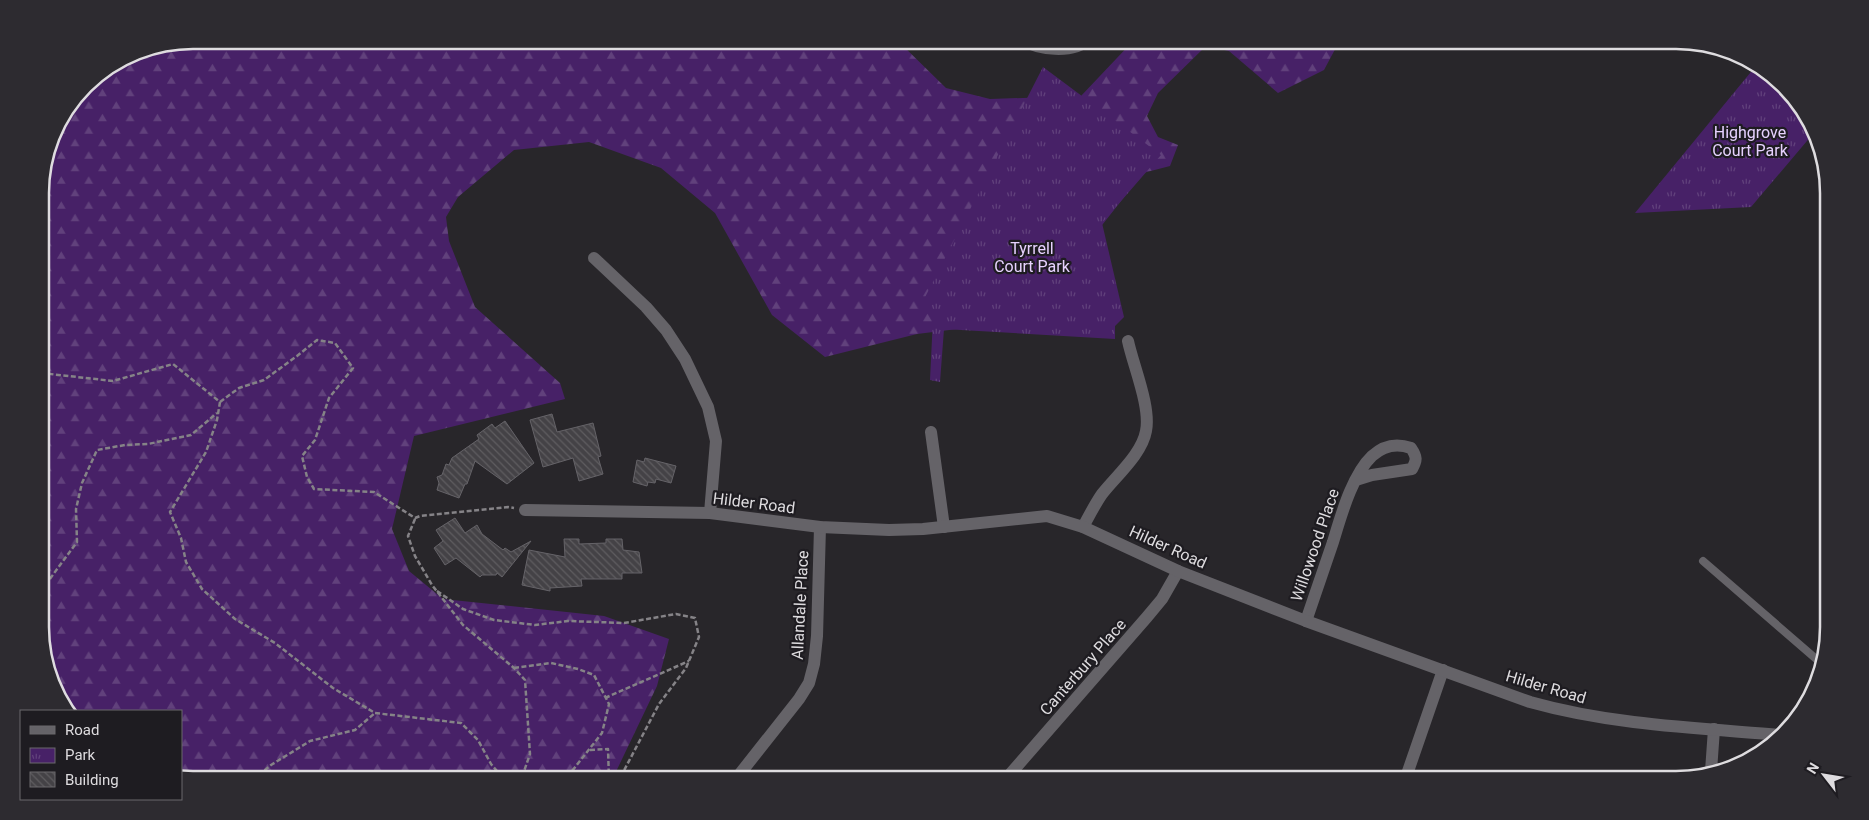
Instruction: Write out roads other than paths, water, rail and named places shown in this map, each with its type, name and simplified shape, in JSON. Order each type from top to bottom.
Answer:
[{"type":"street","points":[[594,258],[640,301],[666,330],[685,359],[708,407],[716,441],[710,513]]},
{"type":"street","points":[[1083,527],[1102,495],[1130,462],[1146,432],[1146,414],[1128,341]]},
{"type":"street","points":[[931,432],[944,526]]},
{"type":"street","name":"Willowood Place","points":[[1306,622],[1337,528],[1356,480]]},
{"type":"street","name":"Hilder Road","points":[[525,510],[710,513],[820,527],[889,530],[923,529],[1047,516],[1083,527],[1178,571],[1306,622],[1530,702],[1567,713],[1651,724],[1772,734]]},
{"type":"street","name":"Allandale Place","points":[[742,771],[799,699],[809,682],[814,664],[817,636],[820,527]]},
{"type":"street","name":"Canterbury Place","points":[[1013,771],[1162,599],[1178,571]]},
{"type":"street","points":[[1407,771],[1443,670]]},
{"type":"street","points":[[1710,767],[1714,729]]},
{"type":"lane","points":[[1045,49],[1057,52],[1071,49]]},
{"type":"lane","points":[[1703,561],[1816,659]]},
{"type":"park label","name":"Highgrove Court Park","points":[[1750,141]]},
{"type":"park label","name":"Tyrrell Court Park","points":[[1032,257]]}]
